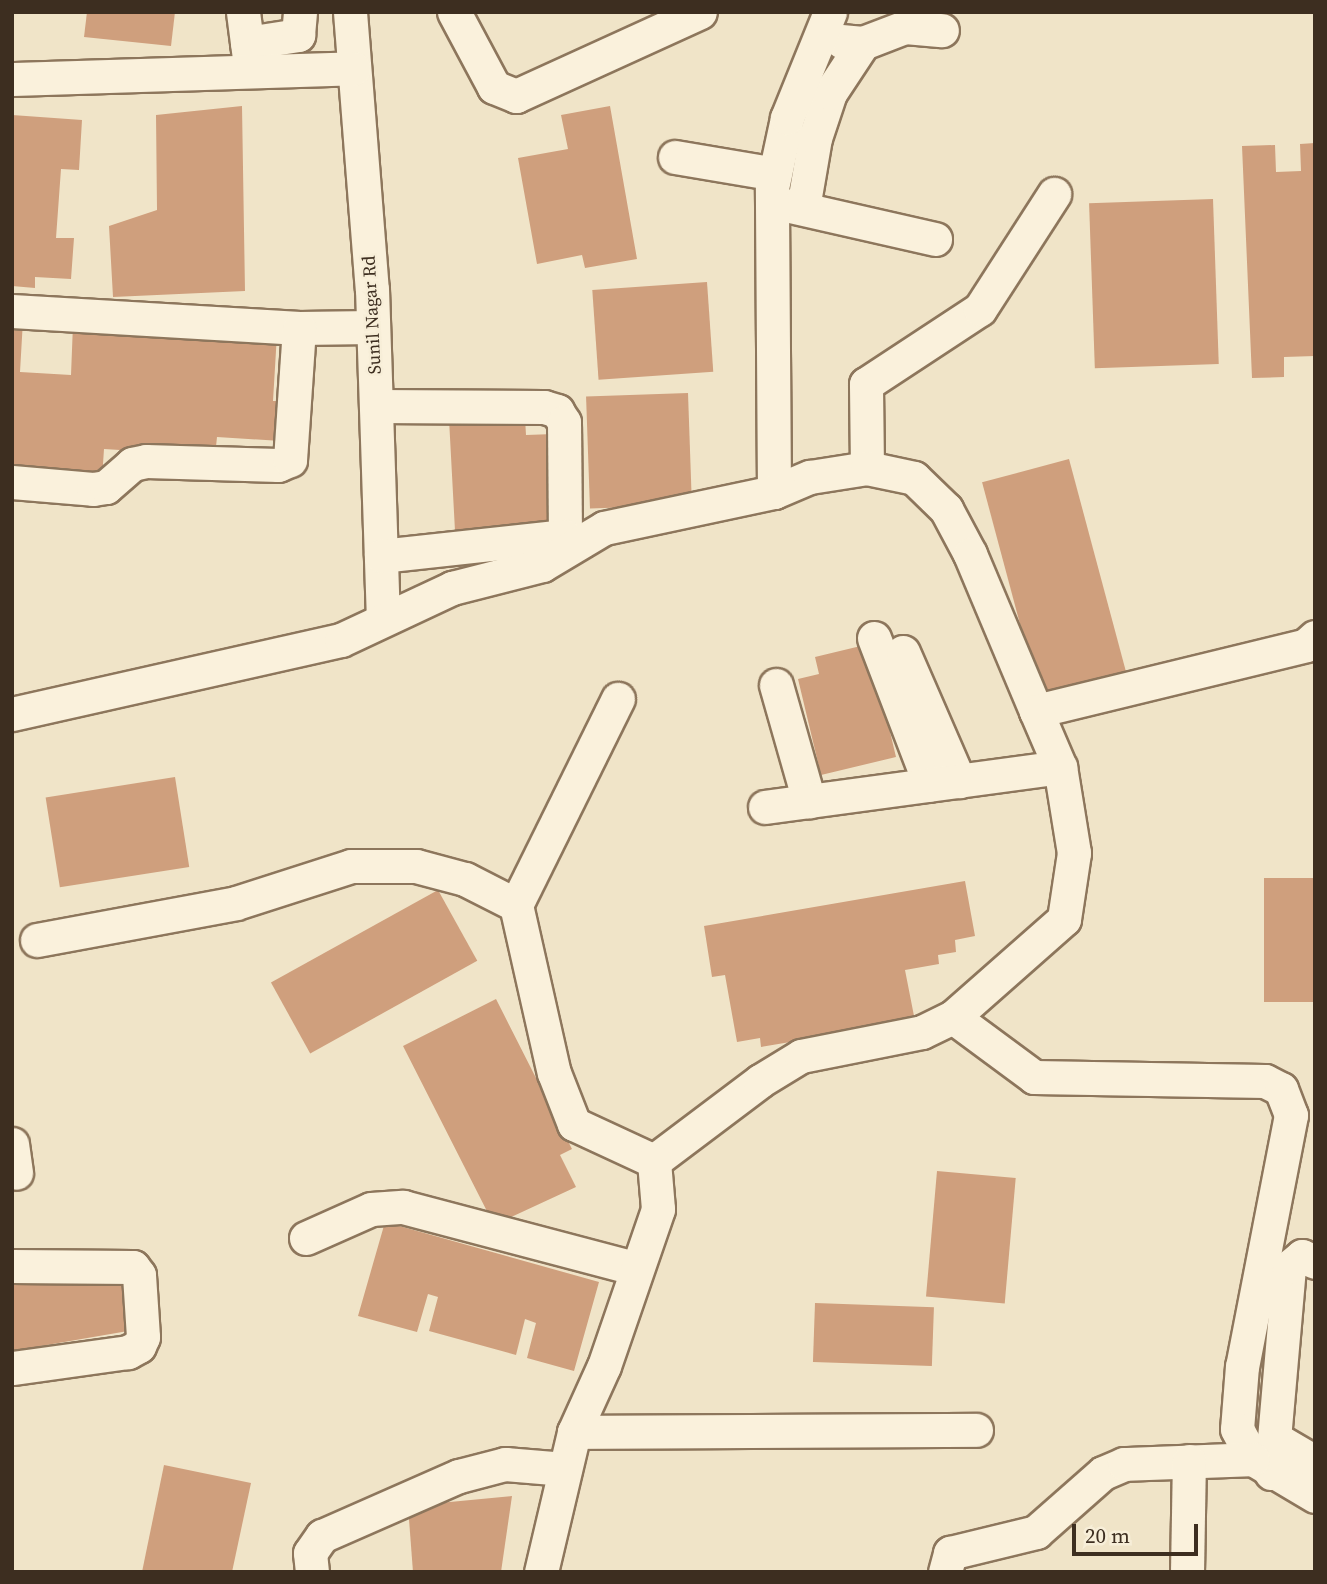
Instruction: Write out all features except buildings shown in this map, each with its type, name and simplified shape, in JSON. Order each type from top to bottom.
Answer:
[{"type":"street","points":[[12,79],[298,35],[300,12]]},
{"type":"street","name":"Sunil Nagar Rd","points":[[349,12],[372,327],[383,618]]},
{"type":"street","points":[[454,12],[494,87],[516,96],[700,12]]},
{"type":"street","points":[[774,492],[787,117],[824,25],[863,43]]},
{"type":"street","points":[[783,195],[815,138],[830,93],[863,43],[905,27],[942,30]]},
{"type":"street","points":[[247,42],[354,68]]},
{"type":"street","points":[[675,157],[783,195],[935,239]]},
{"type":"street","points":[[867,468],[866,384],[980,309],[1054,194]]},
{"type":"street","points":[[12,312],[299,328],[372,327]]},
{"type":"street","points":[[12,482],[93,489],[106,487],[132,464],[146,461],[278,465],[290,460],[299,328]]},
{"type":"street","points":[[376,406],[544,407],[557,411],[564,422],[565,536],[382,556]]},
{"type":"street","points":[[12,714],[299,651],[341,639],[452,588],[542,565],[604,528],[774,492],[810,477],[867,468],[914,478],[946,509],[970,554],[1060,767],[1074,853],[1064,919],[953,1017],[922,1032],[801,1056],[760,1081],[654,1161]]},
{"type":"street","points":[[1036,711],[1306,645],[1315,637]]},
{"type":"street","points":[[889,645],[944,783]]},
{"type":"street","points":[[776,685],[809,801]]},
{"type":"street","points":[[618,699],[516,905],[554,1073],[574,1124],[654,1161]]},
{"type":"street","points":[[765,807],[1060,767]]},
{"type":"street","points":[[37,940],[236,903],[351,866],[416,866],[465,879],[516,905]]},
{"type":"street","points":[[953,1017],[1034,1077],[1265,1082],[1281,1089],[1291,1115],[1237,1398],[1237,1429],[1266,1457],[1315,1496]]},
{"type":"street","points":[[541,1572],[574,1432],[604,1366],[634,1268],[658,1209],[654,1161]]},
{"type":"street","points":[[306,1238],[371,1209],[403,1207],[634,1268]]},
{"type":"street","points":[[1266,1457],[1289,1267],[1302,1256],[1315,1262]]},
{"type":"street","points":[[12,1266],[133,1267],[139,1275],[143,1337],[139,1346],[128,1352],[12,1368]]},
{"type":"street","points":[[574,1432],[976,1430]]},
{"type":"street","points":[[945,1572],[950,1553],[1036,1532],[1102,1473],[1124,1464],[1266,1457],[1315,1462]]},
{"type":"street","points":[[1187,1572],[1189,1461]]},
{"type":"street","points":[[312,1572],[310,1553],[322,1536],[459,1476],[505,1464],[565,1469]]}]
